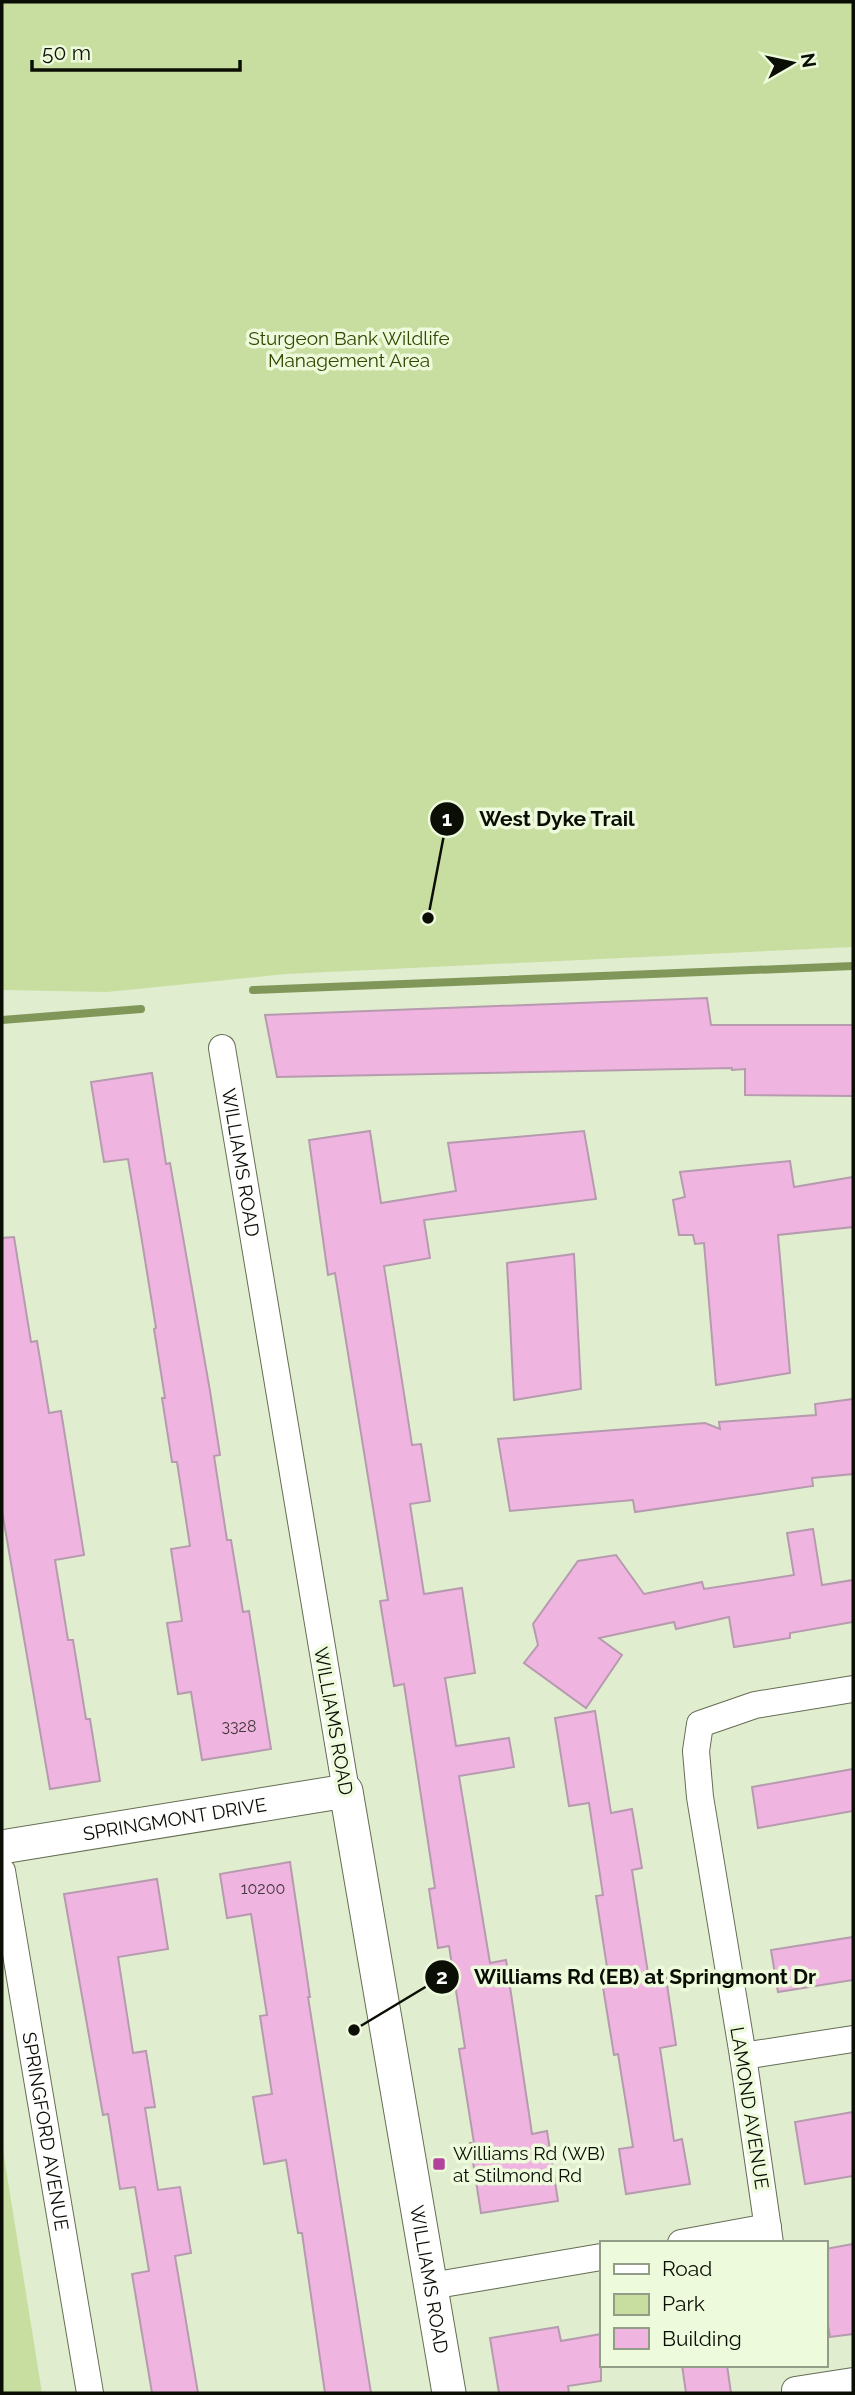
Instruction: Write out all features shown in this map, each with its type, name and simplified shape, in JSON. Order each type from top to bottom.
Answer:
[{"type":"street","name":"WILLIAMS ROAD","points":[[222,1048],[449,2393]]},
{"type":"street","name":"LAMOND AVENUE","points":[[769,2235],[743,2056],[700,1797],[696,1751],[700,1724],[755,1705],[853,1689]]},
{"type":"street","name":"SPRINGMONT DRIVE","points":[[2,1847],[346,1791]]},
{"type":"street","name":"SPRINGFORD AVENUE","points":[[2,1871],[90,2393]]},
{"type":"street","points":[[743,2056],[853,2039]]},
{"type":"street","points":[[703,2241],[769,2235]]},
{"type":"street","points":[[431,2286],[600,2257]]},
{"type":"street","points":[[793,2383],[853,2381]]},
{"type":"green space","name":"Sturgeon Bank Wildlife Management Area","points":[[2,2],[853,2],[853,947],[286,974],[107,992],[2,990]]},
{"type":"green space","points":[[2,2144],[42,2393],[2,2393]]},
{"type":"building","points":[[707,998],[711,1025],[853,1025],[853,1096],[745,1095],[745,1069],[732,1068],[277,1077],[265,1015]]},
{"type":"building","points":[[152,1073],[166,1164],[170,1163],[210,1391],[220,1455],[214,1456],[227,1540],[231,1540],[243,1612],[249,1611],[271,1749],[202,1760],[191,1692],[178,1694],[167,1623],[182,1621],[171,1549],[190,1546],[177,1462],[172,1462],[162,1398],[165,1398],[154,1329],[156,1328],[141,1235],[128,1159],[104,1162],[91,1082]]},
{"type":"building","points":[[370,1131],[381,1203],[456,1191],[448,1143],[584,1131],[596,1199],[424,1220],[430,1258],[384,1266],[412,1445],[421,1444],[430,1501],[410,1504],[424,1594],[462,1588],[475,1673],[445,1678],[456,1746],[509,1738],[514,1767],[459,1776],[490,1963],[506,1960],[532,2134],[547,2131],[558,2201],[481,2213],[470,2143],[474,2143],[459,2049],[465,2048],[449,1946],[438,1948],[429,1889],[435,1888],[404,1684],[394,1686],[380,1601],[388,1600],[335,1273],[328,1275],[309,1140]]},
{"type":"building","points":[[790,1161],[794,1187],[853,1177],[853,1227],[778,1235],[790,1373],[716,1385],[704,1243],[695,1244],[693,1235],[679,1235],[673,1200],[685,1197],[680,1172]]},
{"type":"building","points":[[14,1237],[31,1342],[37,1341],[49,1413],[61,1411],[84,1555],[55,1560],[68,1640],[73,1640],[100,1781],[50,1789],[2,1511],[2,1238]]},
{"type":"building","points":[[574,1254],[581,1389],[514,1400],[507,1263]]},
{"type":"building","points":[[853,1399],[853,1474],[812,1478],[813,1486],[635,1512],[633,1500],[510,1511],[498,1439],[705,1423],[720,1429],[719,1422],[816,1415],[815,1404]]},
{"type":"building","points":[[813,1529],[822,1585],[853,1580],[853,1622],[790,1633],[790,1638],[734,1647],[729,1617],[676,1629],[674,1622],[599,1638],[622,1655],[586,1708],[524,1663],[538,1645],[533,1624],[578,1561],[616,1555],[644,1594],[702,1582],[704,1589],[794,1575],[787,1533]]},
{"type":"building","points":[[595,1711],[611,1813],[632,1809],[642,1868],[632,1870],[648,1973],[665,1971],[676,2045],[660,2048],[674,2141],[682,2139],[690,2184],[626,2194],[619,2149],[633,2147],[618,2054],[614,2055],[602,1981],[609,1980],[596,1896],[603,1895],[589,1803],[569,1806],[555,1718]]},
{"type":"building","points":[[853,1769],[853,1811],[758,1828],[752,1787]]},
{"type":"building","points":[[290,1862],[308,1997],[371,2393],[325,2393],[302,2233],[298,2233],[286,2160],[264,2164],[253,2097],[272,2094],[260,2016],[267,2015],[251,1914],[227,1918],[220,1874]]},
{"type":"building","points":[[157,1879],[168,1949],[118,1957],[133,2053],[146,2051],[155,2107],[145,2108],[158,2190],[180,2187],[191,2253],[175,2256],[198,2393],[152,2393],[132,2274],[149,2271],[135,2187],[120,2189],[108,2114],[103,2115],[64,1894]]},
{"type":"building","points":[[853,1937],[853,1980],[778,1992],[771,1950]]},
{"type":"building","points":[[853,2112],[853,2176],[805,2184],[795,2122]]},
{"type":"building","points":[[853,2244],[853,2334],[830,2337],[827,2320],[827,2249]]},
{"type":"building","points":[[558,2327],[561,2341],[600,2334],[601,2381],[568,2386],[569,2393],[499,2393],[490,2338]]},
{"type":"building","points":[[682,2367],[727,2367],[731,2393],[686,2393]]},
{"type":"waterway","points":[[253,990],[853,966]]},
{"type":"waterway","points":[[2,1020],[141,1009]]},
{"type":"place","name":"West Dyke Trail","points":[[428,918]]},
{"type":"place","name":"Williams Rd (EB) at Springmont Dr","points":[[354,2030]]},
{"type":"place","name":"Williams Rd (WB) at Stilmond Rd","points":[[439,2164]]}]
